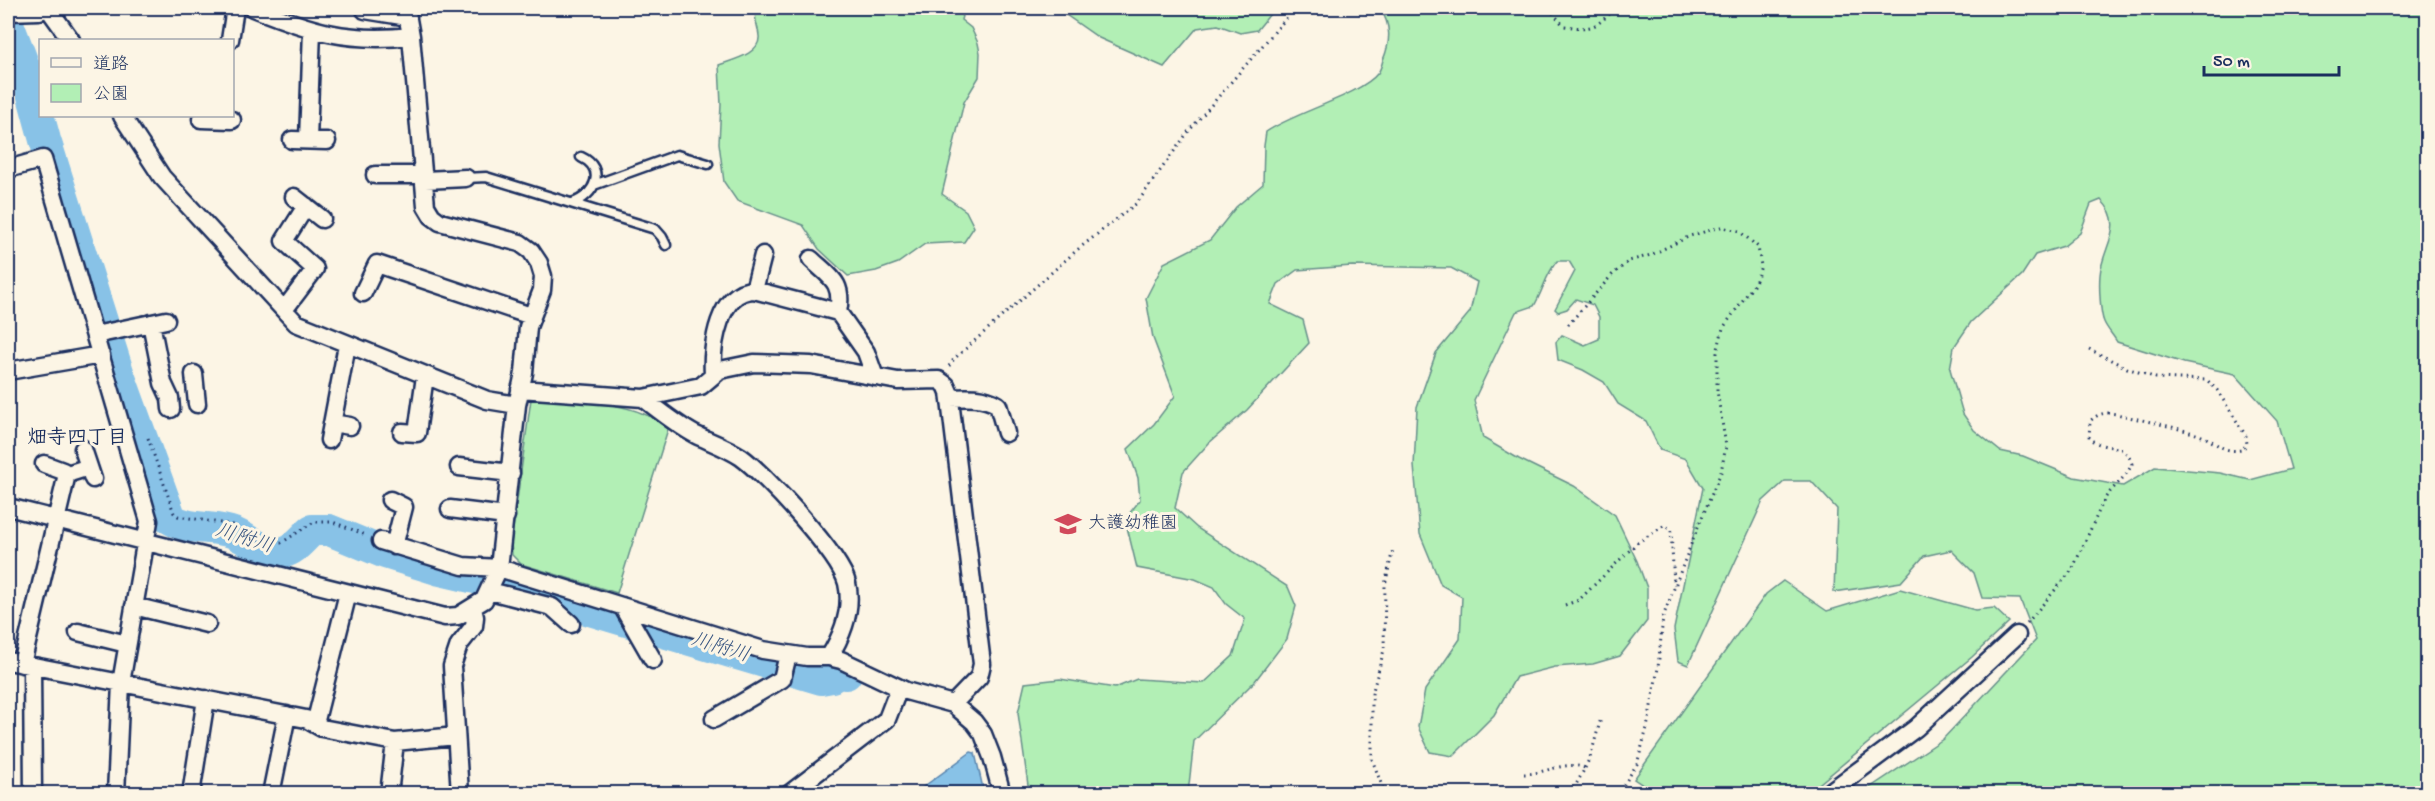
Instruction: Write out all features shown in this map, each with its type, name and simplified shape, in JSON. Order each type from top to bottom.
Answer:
[{"type":"street","points":[[8,12],[39,11],[48,8],[70,39]]},
{"type":"street","points":[[230,39],[235,8]]},
{"type":"street","points":[[253,8],[312,30],[377,40],[411,36]]},
{"type":"street","points":[[8,507],[445,617],[458,616],[473,609],[484,600],[495,580],[506,516],[518,397],[531,316],[542,290],[543,276],[539,263],[531,251],[520,243],[440,222],[432,216],[426,206],[407,12],[365,10]]},
{"type":"street","points":[[312,30],[300,140],[327,141]]},
{"type":"street","points":[[123,117],[162,177],[296,324],[488,400],[518,397],[643,398],[701,386],[713,374],[731,367],[754,363],[811,365],[898,381],[939,380],[946,385],[950,398],[982,664],[980,677],[964,694]]},
{"type":"street","points":[[201,119],[223,118]]},
{"type":"street","points":[[8,169],[43,159],[104,333],[101,355],[149,521],[121,683],[116,794]]},
{"type":"street","points":[[375,175],[466,178]]},
{"type":"street","points":[[284,310],[315,269],[284,241],[300,202],[322,219]]},
{"type":"street","points":[[754,290],[763,255]]},
{"type":"street","points":[[811,260],[838,284],[841,293],[838,312]]},
{"type":"street","points":[[363,293],[377,264],[531,316]]},
{"type":"street","points":[[713,374],[713,356],[718,332],[729,303],[744,290],[754,290],[838,312],[851,327],[866,352],[875,377]]},
{"type":"street","points":[[104,333],[158,322],[163,383],[170,403],[196,398],[194,374]]},
{"type":"street","points":[[329,440],[347,345]]},
{"type":"street","points":[[8,371],[101,355]]},
{"type":"street","points":[[402,432],[417,433],[425,376]]},
{"type":"street","points":[[950,398],[965,397],[998,405],[1006,433]]},
{"type":"street","points":[[643,398],[694,434],[741,457],[767,480],[819,537],[846,581],[849,601],[835,659]]},
{"type":"street","points":[[332,423],[350,426]]},
{"type":"street","points":[[44,464],[67,474],[91,473],[83,449]]},
{"type":"street","points":[[459,467],[511,473]]},
{"type":"street","points":[[33,794],[21,663],[67,474]]},
{"type":"street","points":[[390,500],[404,507],[387,543],[463,566],[495,580],[552,607],[571,624]]},
{"type":"street","points":[[450,509],[506,516]]},
{"type":"street","points":[[495,580],[628,617],[763,650],[786,665],[835,659],[899,688],[964,694]]},
{"type":"street","points":[[315,724],[348,593]]},
{"type":"street","points":[[134,606],[207,624]]},
{"type":"street","points":[[460,794],[452,666],[459,645],[474,626],[473,609]]},
{"type":"street","points":[[628,617],[653,660]]},
{"type":"street","points":[[78,632],[127,644]]},
{"type":"street","points":[[1827,794],[1916,728],[2017,635]]},
{"type":"street","points":[[21,663],[306,719],[322,728],[394,742],[456,736]]},
{"type":"street","points":[[714,719],[782,679],[786,665]]},
{"type":"street","points":[[789,794],[887,719],[899,688]]},
{"type":"street","points":[[964,694],[974,722],[983,734],[992,757],[1002,794]]},
{"type":"street","points":[[191,794],[206,699]]},
{"type":"street","points":[[271,794],[287,716]]},
{"type":"street","points":[[389,794],[394,742]]},
{"type":"lane","points":[[572,203],[584,198],[594,185],[677,156],[708,164]]},
{"type":"lane","points":[[581,157],[589,160],[593,165],[594,185]]},
{"type":"lane","points":[[466,178],[486,177],[655,229],[663,237],[666,245]]},
{"type":"path","points":[[939,380],[954,359],[1077,250],[1137,203],[1188,132],[1295,8]]},
{"type":"path","points":[[1549,8],[1564,26],[1587,30],[1616,8]]},
{"type":"path","points":[[1568,325],[1612,275],[1629,261],[1651,255],[1690,236],[1721,227],[1739,231],[1758,247],[1761,266],[1755,283],[1723,328],[1718,353],[1717,391],[1726,446],[1721,472],[1663,617],[1658,668],[1647,728],[1637,764],[1618,794]]},
{"type":"path","points":[[2017,635],[2072,570],[2104,500],[2110,490],[2128,474],[2132,464],[2129,454],[2120,447],[2096,444],[2089,438],[2090,421],[2098,414],[2108,412],[2200,435],[2232,452],[2242,450],[2247,444],[2246,436],[2217,390],[2207,380],[2157,378],[2127,368],[2087,348]]},
{"type":"path","points":[[148,438],[174,513],[178,516],[232,525],[270,543],[281,543],[314,522],[333,522],[387,543]]},
{"type":"path","points":[[1565,605],[1579,600],[1637,543],[1665,525],[1671,530],[1674,586]]},
{"type":"path","points":[[1385,794],[1372,759],[1372,694],[1384,650],[1385,585],[1393,549]]},
{"type":"path","points":[[1571,794],[1592,755],[1601,718]]},
{"type":"path","points":[[1524,774],[1544,772],[1565,766],[1585,768]]},
{"type":"green space","points":[[757,8],[964,8],[961,20],[971,28],[978,43],[979,77],[964,102],[942,194],[966,211],[974,227],[964,242],[925,244],[898,263],[876,271],[848,276],[819,249],[803,225],[737,201],[724,182],[719,143],[721,105],[719,65],[751,52],[755,47],[759,36]]},
{"type":"green space","points":[[1056,8],[1275,8],[1257,30],[1240,33],[1218,25],[1197,28],[1164,67],[1099,38]]},
{"type":"green space","points":[[1380,8],[2427,8],[2427,793],[1862,793],[1943,739],[2036,640],[2020,599],[1982,598],[1974,573],[1951,550],[1924,556],[1901,582],[1834,592],[1837,509],[1811,481],[1785,481],[1763,501],[1688,665],[1678,661],[1674,629],[1703,488],[1686,459],[1660,450],[1646,421],[1618,404],[1604,382],[1558,360],[1556,342],[1562,335],[1585,345],[1599,339],[1599,317],[1593,305],[1576,299],[1567,309],[1558,312],[1555,309],[1575,271],[1569,261],[1557,261],[1534,306],[1516,312],[1474,400],[1483,438],[1574,486],[1615,515],[1647,588],[1647,621],[1620,656],[1593,664],[1555,667],[1516,677],[1494,715],[1453,756],[1430,752],[1418,727],[1425,690],[1460,639],[1462,597],[1441,585],[1420,534],[1414,466],[1417,407],[1436,353],[1470,312],[1477,282],[1451,268],[1352,266],[1297,270],[1278,284],[1270,304],[1303,320],[1309,343],[1247,410],[1209,443],[1183,472],[1175,508],[1197,528],[1288,587],[1296,606],[1287,639],[1255,681],[1194,741],[1188,793],[1045,793],[1028,785],[1018,713],[1025,683],[1060,679],[1115,688],[1137,679],[1204,683],[1233,656],[1245,619],[1226,604],[1214,587],[1195,579],[1137,568],[1125,519],[1140,500],[1138,478],[1128,449],[1154,424],[1175,396],[1153,338],[1146,298],[1164,263],[1210,240],[1236,207],[1263,184],[1266,132],[1357,89],[1378,73],[1386,53],[1388,40],[1388,27]],"holes":[[[2101,200],[2109,209],[2113,227],[2102,265],[2100,299],[2104,322],[2117,342],[2184,363],[2235,374],[2277,421],[2291,469],[2250,480],[2220,473],[2155,467],[2123,486],[2074,477],[2023,456],[2000,451],[1974,430],[1963,414],[1950,369],[1954,347],[1971,322],[2022,275],[2035,255],[2064,246],[2080,233],[2091,204]]]},
{"type":"green space","points":[[531,399],[589,402],[632,409],[647,415],[668,429],[617,593],[521,564],[512,555],[511,543]]},
{"type":"green space","points":[[1783,581],[1827,611],[1900,589],[1975,610],[1994,608],[2009,622],[1972,657],[1808,793],[1655,793],[1634,779],[1766,594]]},
{"type":"water","points":[[971,752],[975,753],[984,793],[915,793]]},
{"type":"waterway","name":"川附川","points":[[8,24],[27,74],[45,140],[119,375],[171,519],[194,527],[234,533],[260,547],[280,553],[297,545],[312,530],[329,530],[385,553],[440,570],[509,586],[821,679],[832,677],[839,672],[846,674]]},
{"type":"place","name":"大護幼稚園","points":[[1068,524]]},
{"type":"district","name":"畑寺四丁目","points":[[77,439]]}]
